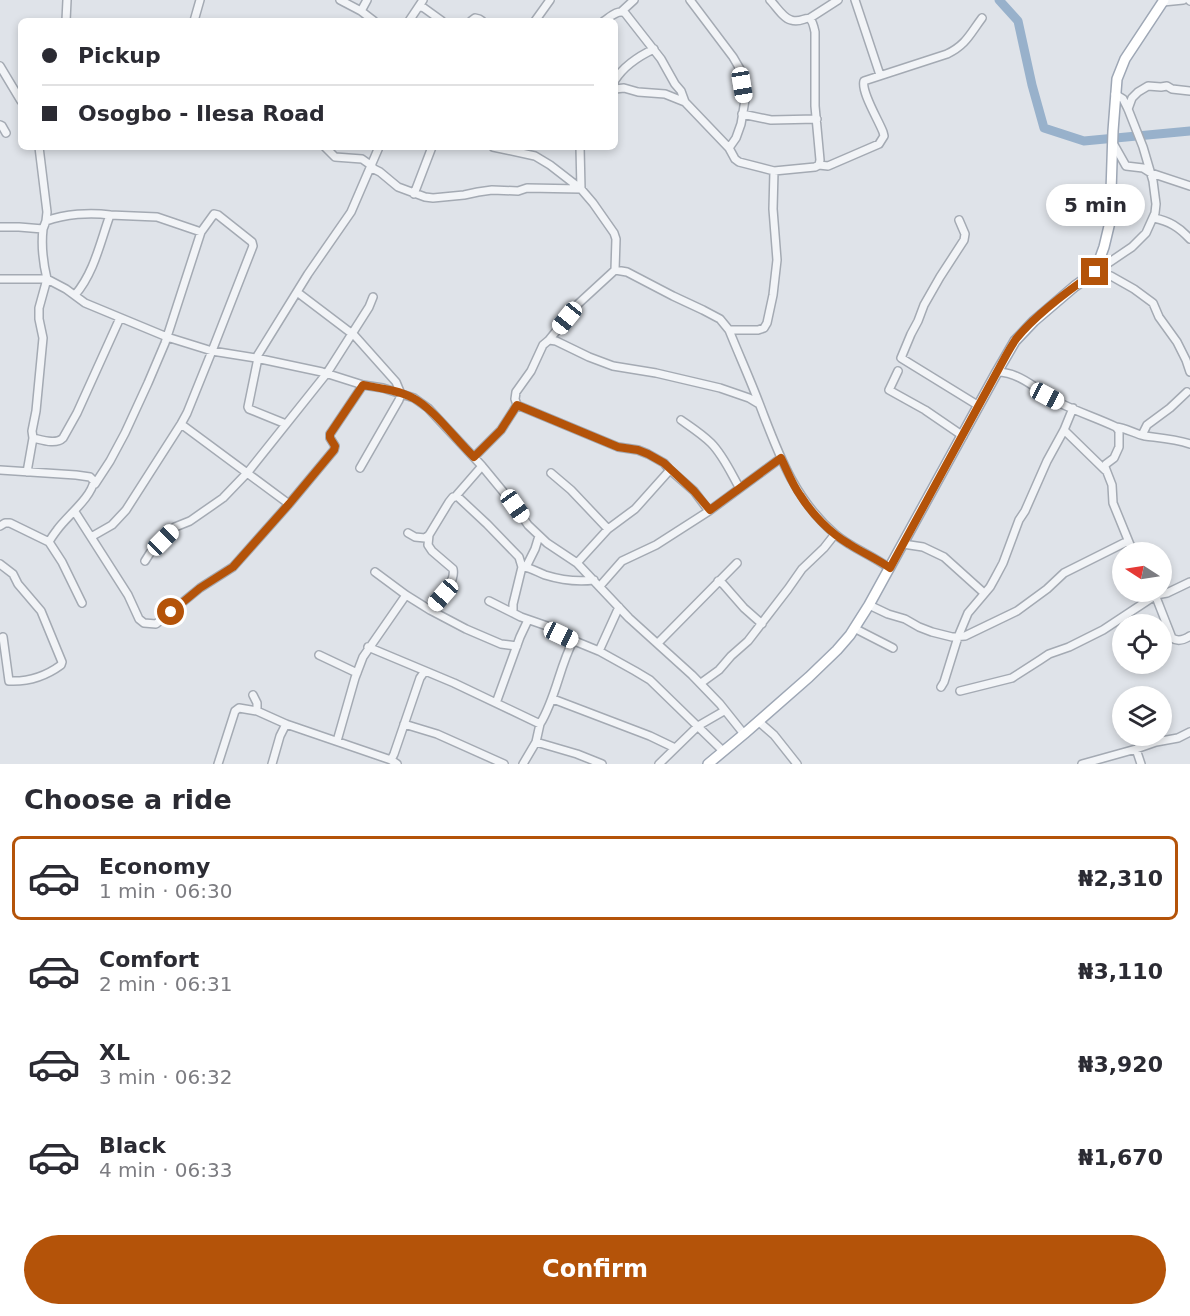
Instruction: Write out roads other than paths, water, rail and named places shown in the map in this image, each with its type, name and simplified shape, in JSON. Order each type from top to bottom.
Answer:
[{"type":"main road","points":[[708,764],[837,650],[869,605],[1015,341],[1034,321],[1095,272],[1110,222],[1117,79],[1120,68],[1163,1]]},
{"type":"street","points":[[66,18],[67,0]]},
{"type":"street","points":[[195,18],[200,0]]},
{"type":"street","points":[[340,0],[370,18]]},
{"type":"street","points":[[361,11],[367,0]]},
{"type":"street","points":[[537,18],[550,0]]},
{"type":"street","points":[[609,18],[622,11],[633,0]]},
{"type":"street","points":[[690,0],[740,69],[745,100],[736,138],[729,148]]},
{"type":"street","points":[[770,0],[785,17],[792,21],[810,18],[838,0]]},
{"type":"street","points":[[855,0],[880,75]]},
{"type":"street","points":[[1163,1],[1183,0]]},
{"type":"street","points":[[411,18],[421,3],[438,18]]},
{"type":"street","points":[[622,11],[654,49],[681,91],[685,102],[729,148],[735,159],[738,162],[774,171],[819,165],[828,166],[874,147],[882,141],[884,136],[864,92],[862,84],[864,81],[956,50],[969,38],[982,18]]},
{"type":"street","points":[[810,18],[814,32],[819,165]]},
{"type":"street","points":[[618,76],[635,60],[654,49]]},
{"type":"street","points":[[1,70],[18,96]]},
{"type":"street","points":[[1128,109],[1132,98],[1148,86],[1167,86],[1172,89],[1190,91]]},
{"type":"street","points":[[618,89],[665,94],[685,102]]},
{"type":"street","points":[[1095,272],[1132,248],[1146,233],[1154,218],[1156,204],[1151,173],[1143,147],[1123,99],[1115,93]]},
{"type":"street","points":[[742,114],[771,120],[817,119]]},
{"type":"street","points":[[0,125],[6,132]]},
{"type":"street","points":[[1113,143],[1126,166],[1143,168],[1151,173],[1190,186]]},
{"type":"street","points":[[27,472],[33,438],[43,338],[39,308],[47,279],[42,242],[47,212],[39,150]]},
{"type":"street","points":[[328,150],[335,157],[362,159],[398,187],[414,194],[434,198],[492,190],[580,189]]},
{"type":"street","points":[[286,424],[249,410],[257,358],[272,329],[351,212],[379,150]]},
{"type":"street","points":[[414,194],[431,150]]},
{"type":"street","points":[[507,150],[535,156],[550,165],[580,189],[593,203],[616,239],[615,270]]},
{"type":"street","points":[[580,150],[580,189]]},
{"type":"street","points":[[729,330],[758,330],[764,328],[767,323],[777,260],[773,209],[774,171]]},
{"type":"street","points":[[49,542],[57,529],[75,512],[125,433],[167,337],[201,232],[216,214],[252,242],[253,246],[188,412],[126,510],[112,525],[91,537]]},
{"type":"street","points":[[46,220],[73,215],[157,217],[201,232]]},
{"type":"street","points":[[75,295],[90,272],[110,215]]},
{"type":"street","points":[[1154,218],[1175,225],[1190,239]]},
{"type":"street","points":[[959,220],[965,234],[964,240],[924,305],[901,358],[979,406]]},
{"type":"street","points":[[0,227],[43,229]]},
{"type":"street","points":[[710,510],[694,491],[664,463],[648,454],[618,447],[517,405],[516,392],[531,371],[543,345],[578,304],[615,270],[627,272],[720,320],[729,330],[781,458],[800,496],[835,534],[890,568]]},
{"type":"street","points":[[1111,276],[1153,303],[1159,317],[1177,342],[1190,372]]},
{"type":"street","points":[[0,279],[47,279],[85,303],[167,337],[212,351],[327,373],[414,398],[428,408],[474,457],[528,525],[556,550],[577,563],[619,607],[700,683],[744,734]]},
{"type":"street","points":[[297,292],[352,333],[396,382],[401,394],[360,468]]},
{"type":"street","points":[[145,561],[176,527],[190,521],[224,498],[248,472],[327,373],[374,297]]},
{"type":"street","points":[[33,438],[56,442],[63,438],[77,413],[120,318]]},
{"type":"street","points":[[549,340],[613,366],[714,386],[749,398],[759,404]]},
{"type":"street","points":[[898,371],[889,390],[963,436]]},
{"type":"street","points":[[997,372],[1011,373],[1047,396],[1116,427],[1142,435],[1174,439],[1190,444]]},
{"type":"street","points":[[75,512],[129,595],[139,619],[144,623],[156,624],[200,588],[233,567],[289,504],[334,450],[335,446],[330,434],[363,385]]},
{"type":"street","points":[[1142,435],[1147,424],[1170,408],[1187,392]]},
{"type":"street","points":[[474,457],[501,430],[517,405]]},
{"type":"street","points":[[941,687],[969,613],[995,578],[1019,520],[1064,430],[1072,408]]},
{"type":"street","points":[[681,420],[713,444],[739,487]]},
{"type":"street","points":[[181,424],[289,504]]},
{"type":"street","points":[[1105,470],[1105,465],[1114,458],[1119,447],[1119,431],[1116,427]]},
{"type":"street","points":[[1064,430],[1105,470],[1112,485],[1113,503],[1128,542]]},
{"type":"street","points":[[600,586],[622,561],[656,545],[710,510],[781,458]]},
{"type":"street","points":[[430,610],[443,595],[454,571],[432,552],[428,545],[429,535],[449,502],[482,466]]},
{"type":"street","points":[[577,563],[608,529],[634,509],[669,469]]},
{"type":"street","points":[[0,470],[90,477],[94,484]]},
{"type":"street","points":[[551,473],[571,490],[608,529]]},
{"type":"street","points":[[455,496],[514,550],[524,567],[569,580],[594,580]]},
{"type":"street","points":[[0,526],[10,523],[49,542],[62,562],[82,603]]},
{"type":"street","points":[[408,533],[421,538],[429,535]]},
{"type":"street","points":[[700,683],[719,670],[748,641],[802,568],[825,548],[835,534]]},
{"type":"street","points":[[513,614],[513,604],[524,567],[535,549],[539,536]]},
{"type":"street","points":[[903,544],[923,547],[944,557],[984,593]]},
{"type":"street","points":[[869,605],[919,627],[952,637],[1017,611],[1064,573],[1112,550]]},
{"type":"street","points":[[658,643],[737,562]]},
{"type":"street","points":[[0,564],[13,574],[18,584],[41,611],[62,665],[32,679],[9,681],[3,637]]},
{"type":"street","points":[[375,572],[405,595],[466,629],[501,644],[517,646]]},
{"type":"street","points":[[718,581],[762,624]]},
{"type":"street","points":[[1172,591],[1190,582]]},
{"type":"street","points":[[337,741],[357,673],[368,647],[405,595]]},
{"type":"street","points":[[489,601],[513,614],[547,626],[573,641],[620,661],[650,680],[723,751]]},
{"type":"street","points":[[960,691],[1012,678],[1044,656],[1069,647],[1103,630],[1142,602]]},
{"type":"street","points":[[1158,602],[1172,638],[1181,640],[1190,636]]},
{"type":"street","points":[[599,651],[619,607]]},
{"type":"street","points":[[496,703],[528,620]]},
{"type":"street","points":[[854,628],[893,648]]},
{"type":"street","points":[[524,764],[536,742],[540,723],[553,699],[573,641]]},
{"type":"street","points":[[368,647],[540,723]]},
{"type":"street","points":[[319,655],[357,673]]},
{"type":"street","points":[[218,764],[235,711],[239,708],[257,711],[286,724],[394,762],[404,724],[420,678],[425,671]]},
{"type":"street","points":[[253,695],[257,703],[257,711]]},
{"type":"street","points":[[553,699],[650,736],[675,748]]},
{"type":"street","points":[[659,764],[698,726],[724,711]]},
{"type":"street","points":[[758,721],[774,735],[797,764]]},
{"type":"street","points":[[272,764],[286,724]]},
{"type":"street","points":[[404,724],[437,734],[504,764]]},
{"type":"street","points":[[1083,764],[1110,760],[1190,732]]},
{"type":"street","points":[[536,742],[602,764]]},
{"type":"street","points":[[1136,749],[1141,764]]},
{"type":"waterway","points":[[999,0],[1018,21],[1044,128],[1084,141],[1190,131]]}]
